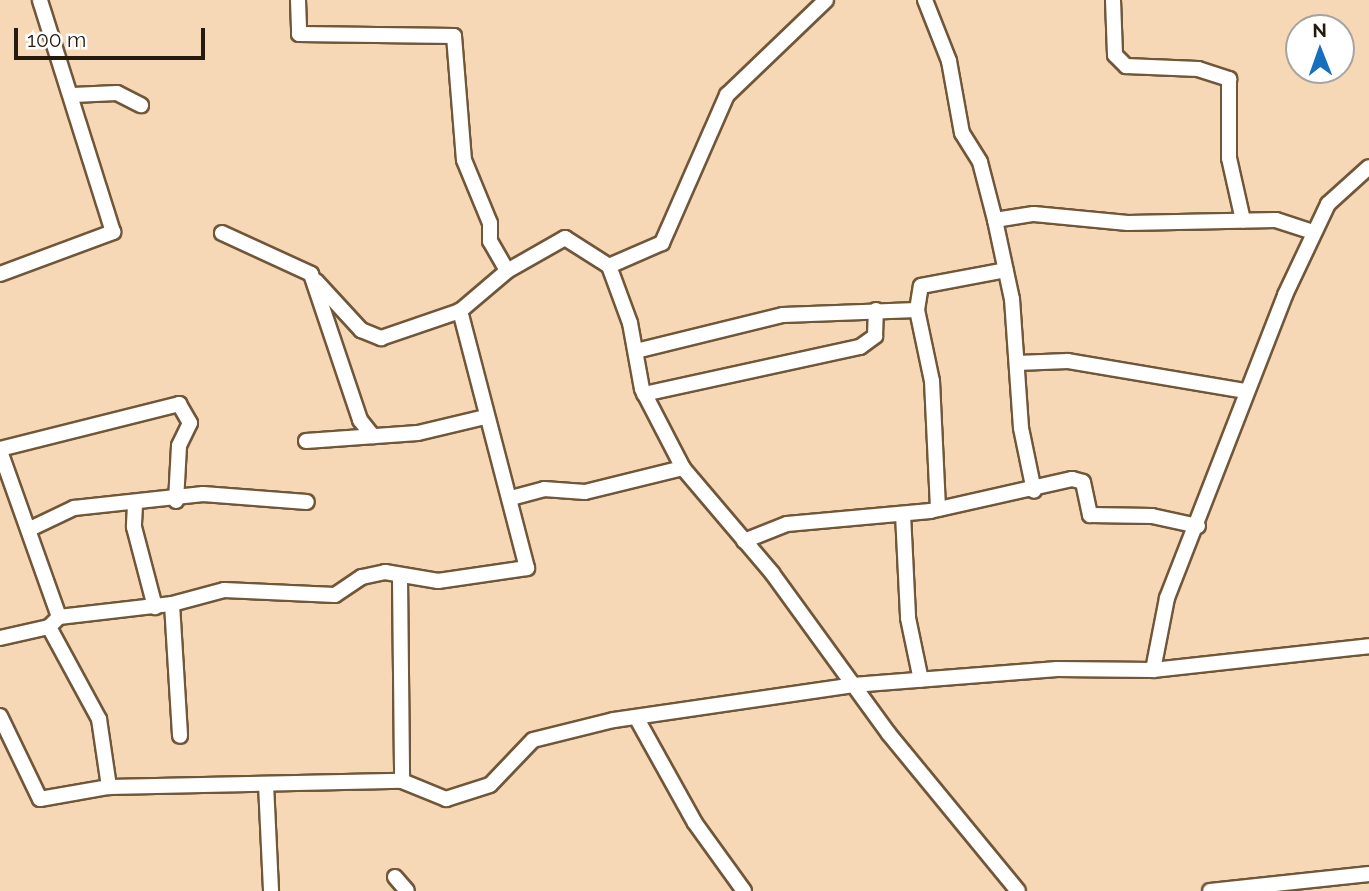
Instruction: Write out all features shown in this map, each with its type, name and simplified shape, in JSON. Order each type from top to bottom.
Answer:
[{"type":"street","points":[[0,274],[113,232],[73,95],[40,0]]},
{"type":"street","points":[[298,0],[299,34],[454,36],[464,160],[490,223],[490,241],[507,271]]},
{"type":"street","points":[[609,266],[662,243],[727,95],[826,0]]},
{"type":"street","points":[[925,0],[949,61],[962,133],[980,162],[995,220],[1006,270],[1034,491]]},
{"type":"street","points":[[1113,0],[1115,55],[1126,66],[1198,69],[1229,79],[1229,158],[1243,220]]},
{"type":"street","points":[[73,95],[117,93],[141,106]]},
{"type":"street","points":[[1153,670],[1167,598],[1198,526],[1246,391],[1314,232],[1328,204],[1369,168]]},
{"type":"street","points":[[995,220],[1034,214],[1128,223],[1276,220],[1314,232]]},
{"type":"street","points":[[222,233],[293,260],[361,330],[381,338],[460,311],[507,271],[565,237],[609,266],[635,351],[644,394],[683,468],[744,541],[853,685],[1018,891]]},
{"type":"street","points":[[938,509],[931,372],[917,310],[922,286],[1006,270]]},
{"type":"street","points":[[315,280],[360,420],[373,436]]},
{"type":"street","points":[[644,394],[860,347],[875,336],[876,310]]},
{"type":"street","points":[[635,351],[783,315],[917,310]]},
{"type":"street","points":[[0,638],[54,622],[172,604],[224,590],[335,594],[362,577],[386,572],[400,578],[438,581],[527,568],[495,430],[485,416],[460,311]]},
{"type":"street","points":[[1017,363],[1068,360],[1246,391]]},
{"type":"street","points":[[109,786],[99,719],[54,622],[32,528],[0,450],[179,404],[190,423],[179,446],[176,501]]},
{"type":"street","points":[[306,441],[373,436],[485,416]]},
{"type":"street","points":[[511,498],[544,489],[585,492],[683,468]]},
{"type":"street","points":[[744,541],[787,524],[903,514],[1083,482],[1090,515],[1152,516],[1198,526]]},
{"type":"street","points":[[32,528],[74,508],[135,505],[228,494],[307,502]]},
{"type":"street","points":[[135,505],[134,527],[155,607]]},
{"type":"street","points":[[903,514],[908,618],[921,680]]},
{"type":"street","points":[[400,578],[402,781]]},
{"type":"street","points":[[172,604],[180,736]]},
{"type":"street","points":[[0,716],[40,799],[109,786],[402,781],[452,798],[490,785],[533,740],[636,717],[853,685],[1057,669],[1153,670],[1369,646]]},
{"type":"street","points":[[636,717],[695,823],[744,891]]},
{"type":"street","points":[[0,749],[14,743]]},
{"type":"street","points":[[266,784],[271,891]]},
{"type":"street","points":[[1219,890],[1369,874]]},
{"type":"street","points":[[395,877],[407,891]]}]
